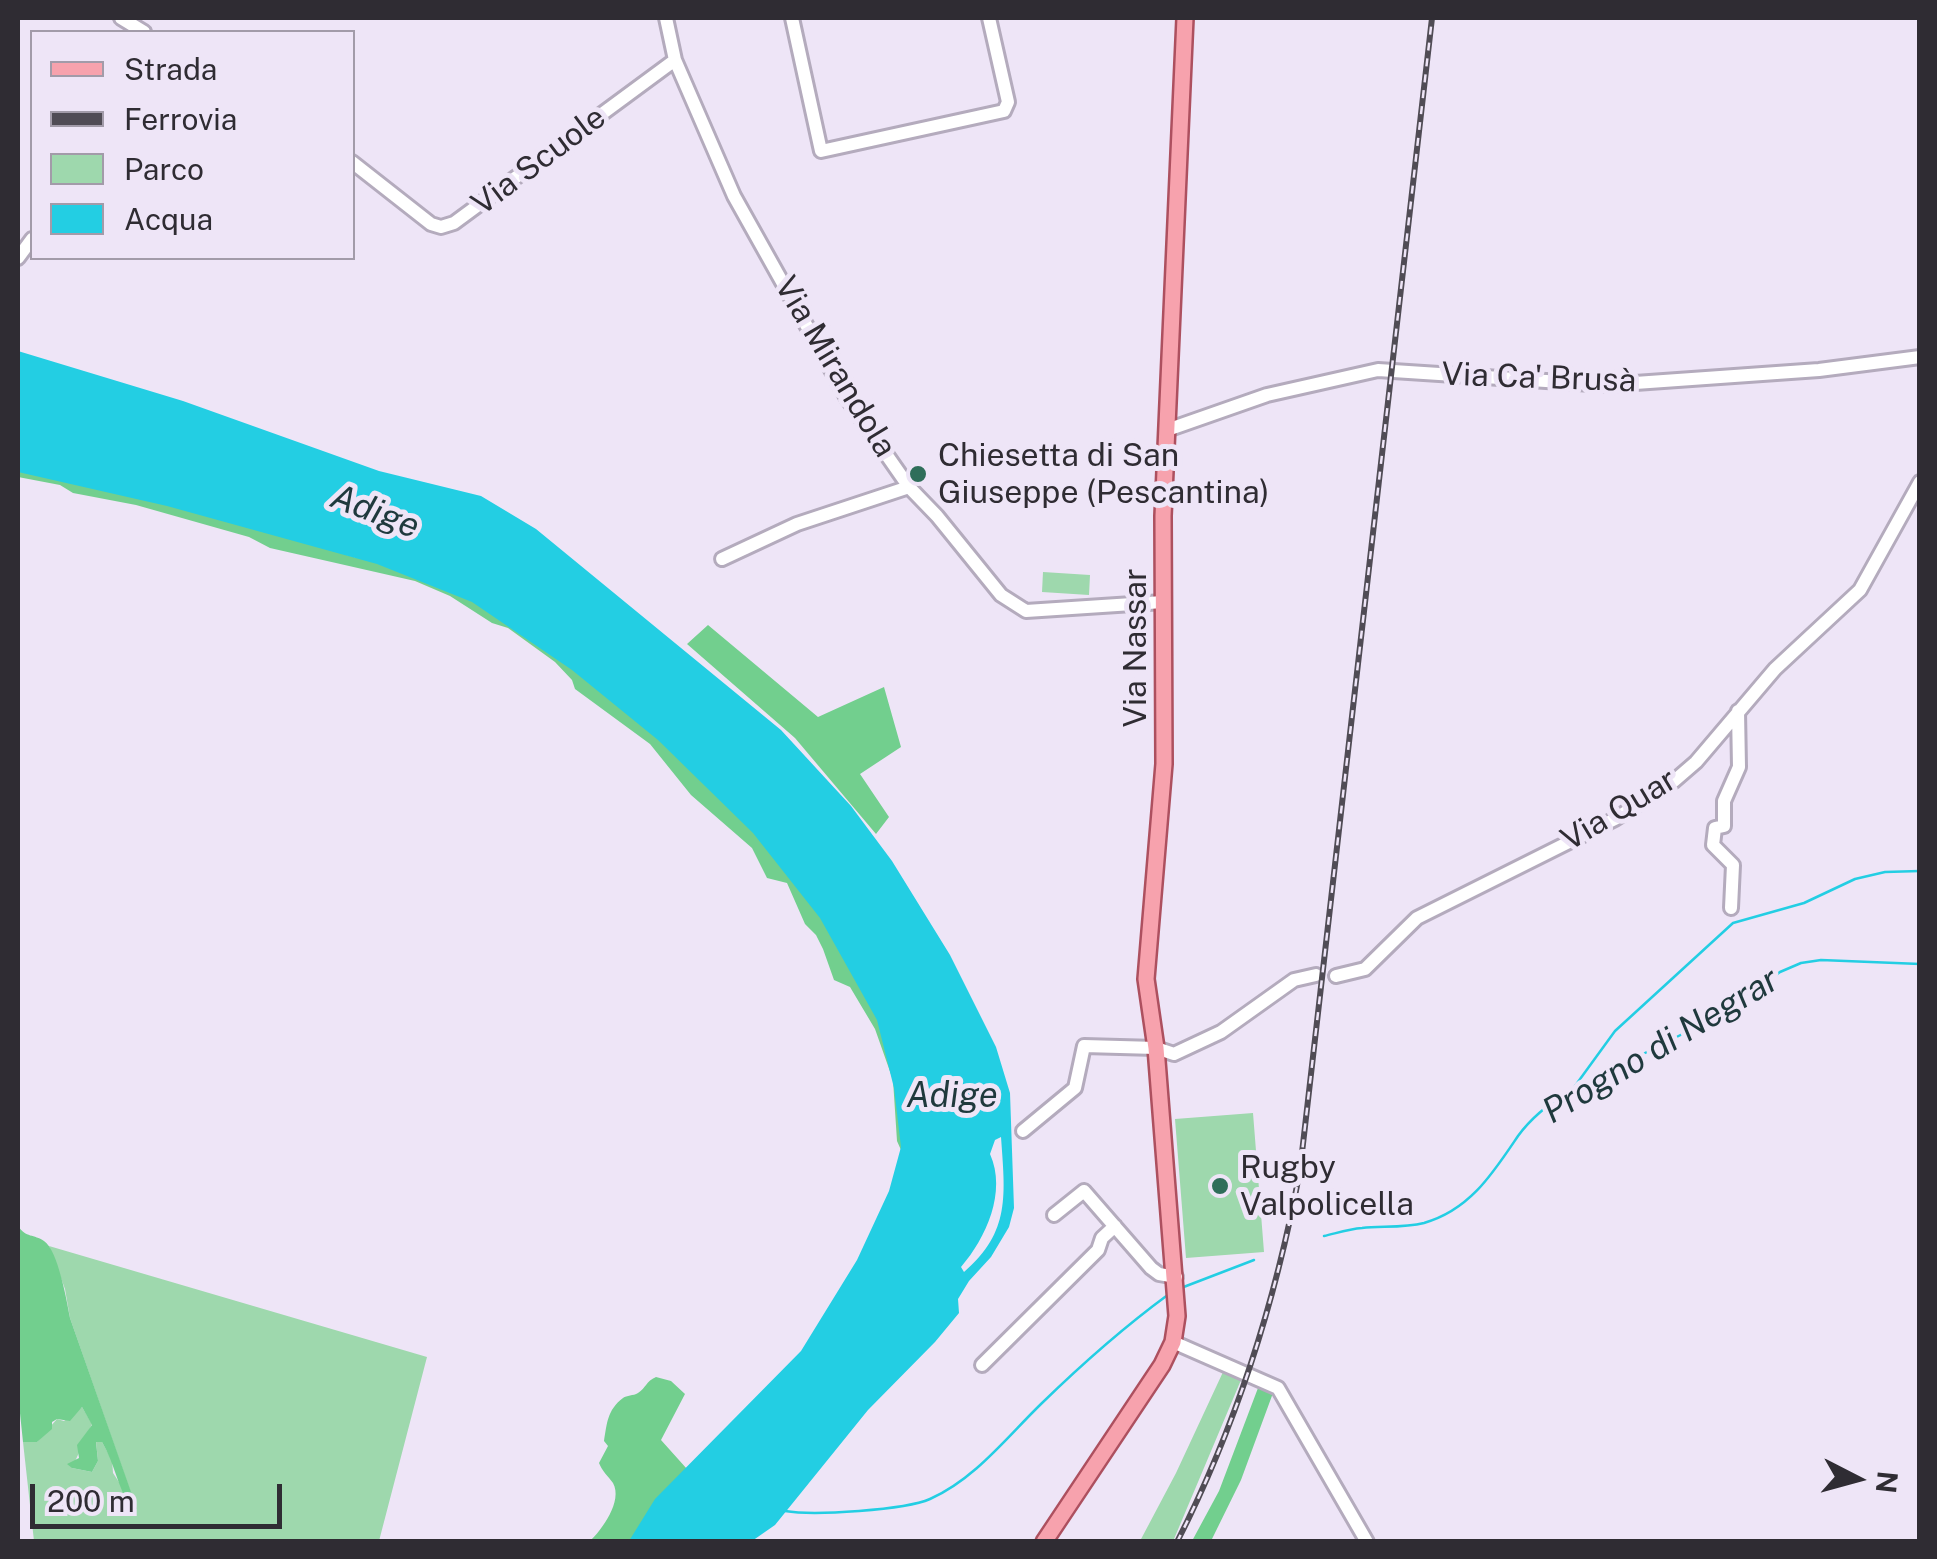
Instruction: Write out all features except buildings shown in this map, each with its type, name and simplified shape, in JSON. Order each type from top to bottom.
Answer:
[{"type":"main road","name":"Via Nassar","points":[[1044,1542],[1162,1365],[1173,1342],[1178,1306],[1156,1048],[1146,979],[1164,764],[1166,430],[1186,18]]},
{"type":"street","name":"Via Mirandola","points":[[666,18],[676,60],[734,196],[847,398],[909,487],[938,516],[1000,595],[1026,611],[1163,602]]},
{"type":"street","points":[[792,18],[821,151],[1004,111],[1008,102],[989,18]]},
{"type":"street","name":"Via Scuole","points":[[355,164],[431,224],[454,224],[676,60]]},
{"type":"street","name":"Via Ca' Brusà","points":[[1166,430],[1268,395],[1378,370],[1607,385],[1819,370],[1920,357]]},
{"type":"street","name":"Via Quar","points":[[1336,976],[1365,969],[1416,918],[1615,820],[1650,799],[1696,762],[1775,669],[1860,590],[1920,482]]},
{"type":"street","points":[[722,559],[798,524],[909,487]]},
{"type":"street","points":[[1731,908],[1733,865],[1714,845],[1715,828],[1724,826],[1724,801],[1739,768],[1738,711]]},
{"type":"street","points":[[1023,1131],[1075,1088],[1084,1046],[1156,1048],[1174,1054],[1221,1032],[1294,980],[1316,975]]},
{"type":"street","points":[[1054,1215],[1084,1191],[1151,1268],[1177,1281]]},
{"type":"street","points":[[982,1365],[1098,1250],[1102,1238],[1115,1226]]},
{"type":"street","points":[[1173,1342],[1278,1388],[1367,1542]]},
{"type":"green space","points":[[18,463],[355,557],[387,557],[563,648],[814,888],[907,1078],[901,1150],[893,1080],[875,1029],[850,987],[834,980],[823,949],[805,924],[787,883],[767,878],[752,848],[691,795],[650,744],[575,689],[555,662],[508,628],[415,581],[270,548],[249,537],[136,505],[18,477]]},
{"type":"green space","points":[[1043,572],[1090,575],[1089,595],[1042,592]]},
{"type":"green space","points":[[708,625],[818,717],[884,687],[901,747],[860,774],[889,817],[876,834],[795,738],[687,644]]},
{"type":"green space","name":"Rugby Valpolicella","points":[[1253,1113],[1264,1252],[1186,1258],[1175,1119]]},
{"type":"green space","points":[[18,1226],[44,1241],[54,1255],[70,1318],[137,1509],[131,1508],[126,1500],[102,1442],[96,1442],[98,1461],[92,1472],[67,1464],[79,1458],[77,1445],[92,1425],[82,1407],[70,1421],[52,1422],[52,1429],[37,1442],[23,1442],[18,1394]]},
{"type":"green space","points":[[49,1246],[427,1357],[379,1541],[34,1541],[23,1442],[37,1442],[57,1419],[64,1421],[82,1407],[92,1424],[72,1468],[92,1472],[98,1461],[96,1441],[102,1442],[112,1460],[113,1473],[136,1508]]},
{"type":"green space","points":[[1223,1372],[1241,1380],[1174,1539],[1140,1541],[1176,1473]]},
{"type":"green space","points":[[656,1377],[671,1381],[685,1394],[661,1440],[687,1469],[637,1541],[589,1542],[605,1523],[615,1498],[613,1483],[599,1463],[608,1446],[604,1441],[611,1412],[623,1398],[638,1393]]},
{"type":"green space","points":[[1258,1388],[1273,1393],[1241,1480],[1211,1541],[1192,1541],[1219,1491]]},
{"type":"water","name":"Adige","points":[[18,351],[183,401],[379,471],[481,496],[536,529],[781,730],[851,806],[892,861],[950,955],[996,1047],[1010,1093],[1014,1208],[1009,1227],[991,1257],[958,1299],[959,1313],[868,1410],[775,1525],[752,1541],[629,1541],[655,1499],[801,1351],[857,1260],[889,1191],[901,1147],[894,1088],[877,1020],[820,918],[753,833],[658,740],[572,670],[472,602],[377,564],[167,506],[18,472]],"holes":[[[1001,1137],[1002,1211],[990,1242],[964,1272],[961,1267],[986,1229],[991,1214],[996,1184],[990,1154],[995,1140]]]},
{"type":"waterway","points":[[1575,1086],[1615,1031],[1733,923],[1804,903],[1855,879],[1885,872],[1920,871]]},
{"type":"waterway","name":"Progno di Negrar","points":[[1324,1236],[1357,1229],[1416,1225],[1455,1209],[1489,1176],[1528,1124],[1564,1094],[1722,1014],[1780,972],[1821,960],[1920,964]]},
{"type":"waterway","name":"Progno di Negrar","points":[[1181,1288],[1254,1260]]},
{"type":"waterway","name":"Progno di Negrar","points":[[785,1511],[881,1509],[918,1503],[946,1491],[990,1456],[1087,1361],[1169,1294]]},
{"type":"railway","points":[[1177,1542],[1218,1452],[1252,1360],[1279,1266],[1300,1170],[1432,18]]},
{"type":"place","name":"Chiesetta di San Giuseppe (Pescantina)","points":[[918,474]]},
{"type":"place","name":"Rugby Valpolicella","points":[[1220,1186]]}]
